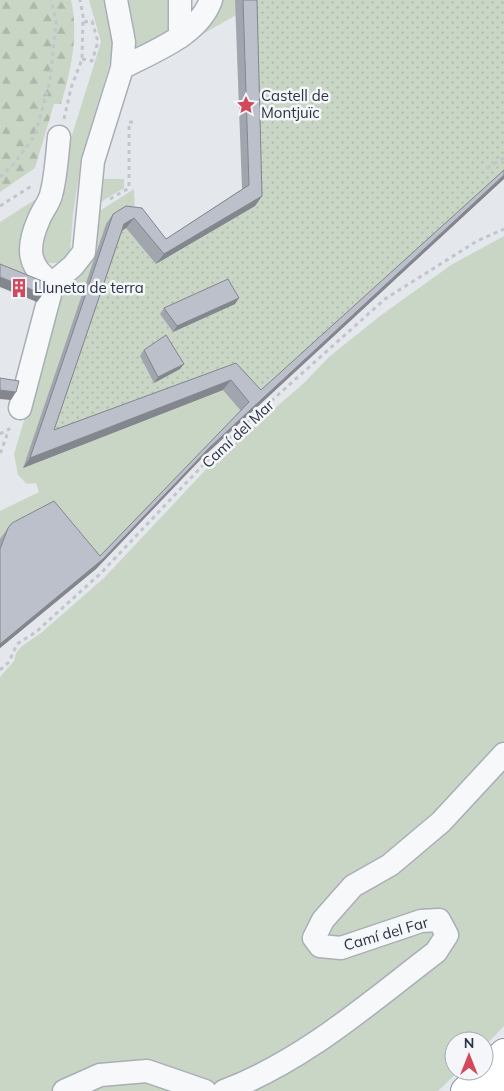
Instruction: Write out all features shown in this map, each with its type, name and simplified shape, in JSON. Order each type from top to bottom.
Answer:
[{"type":"highway","points":[[465,1091],[504,1053]]},
{"type":"highway","points":[[496,1091],[504,1084]]},
{"type":"lane","points":[[20,408],[53,282],[73,266],[84,252],[93,161],[122,68],[124,42],[116,0]]},
{"type":"lane","points":[[180,0],[180,37]]},
{"type":"lane","points":[[122,68],[180,37],[202,19],[211,0]]},
{"type":"lane","points":[[53,282],[41,276],[33,266],[31,248],[38,221],[51,196],[59,137]]},
{"type":"lane","name":"Camí del Far","points":[[224,1091],[244,1083],[323,1038],[436,952],[447,936],[439,920],[421,921],[341,948],[320,946],[314,938],[323,920],[353,886],[390,865],[440,822],[504,754]]},
{"type":"lane","points":[[64,1091],[100,1075],[147,1071],[205,1091]]},
{"type":"path","points":[[0,177],[14,164],[35,135],[50,81],[56,22],[51,0]]},
{"type":"path","points":[[59,137],[71,88],[82,59],[83,22],[80,0]]},
{"type":"path","points":[[82,59],[92,61],[98,42],[92,21],[83,22]]},
{"type":"path","points":[[88,211],[129,188],[129,122],[133,122]]},
{"type":"path","points":[[487,168],[504,158]]},
{"type":"path","points":[[0,206],[36,183]]},
{"type":"path","name":"Camí del Mar","points":[[0,670],[10,662],[16,644],[36,632],[101,573],[221,446],[385,299],[477,241],[504,229]]},
{"type":"path","points":[[0,434],[9,429],[0,454]]},
{"type":"green space","points":[[0,0],[71,0],[74,40],[71,66],[65,91],[61,104],[54,104],[35,168],[0,192]]},
{"type":"green space","points":[[89,0],[104,0],[113,42],[111,60],[82,156],[73,214],[70,253],[60,263],[46,263],[40,255],[41,235],[101,42]]},
{"type":"green space","points":[[128,0],[174,0],[171,22],[164,35],[133,55],[133,23]]},
{"type":"green space","points":[[214,0],[235,0],[236,15],[201,35],[209,24]]},
{"type":"green space","points":[[250,0],[504,0],[504,174],[254,400],[229,374],[47,441],[117,234],[126,228],[157,264],[255,206]]},
{"type":"green space","points":[[101,179],[124,179],[124,188],[99,203]]},
{"type":"green space","points":[[134,189],[135,218],[112,219],[106,225],[23,468],[223,390],[242,412],[93,566],[0,539],[0,511],[39,492],[36,483],[27,484],[18,475],[14,454],[64,287],[98,212]]},
{"type":"green space","points":[[41,196],[29,277],[0,275],[0,222]]},
{"type":"green space","points":[[504,236],[504,1026],[494,1036],[494,1031],[444,1031],[444,1081],[448,1081],[438,1091],[0,1091],[0,677],[14,661],[16,653],[22,646],[41,633],[104,578],[212,463],[304,383],[329,357],[380,316],[451,265]]},
{"type":"building","points":[[243,0],[257,0],[262,196],[164,254],[134,218],[124,224],[54,430],[236,363],[261,390],[504,170],[504,175],[209,448],[103,559],[0,644],[0,549],[8,528],[12,523],[54,501],[100,556],[249,402],[231,380],[30,458],[113,214],[126,206],[142,208],[166,239],[249,185]]},
{"type":"building","points":[[0,264],[47,283],[43,294],[0,277]]},
{"type":"building","points":[[228,279],[239,298],[177,326],[164,308]]},
{"type":"building","points":[[166,335],[184,364],[158,377],[144,350]]},
{"type":"building","points":[[0,378],[19,381],[16,392],[0,390]]},
{"type":"place","name":"Castell de Montjuïc","points":[[246,105]]},
{"type":"place","name":"Lluneta de terra","points":[[19,288]]}]
